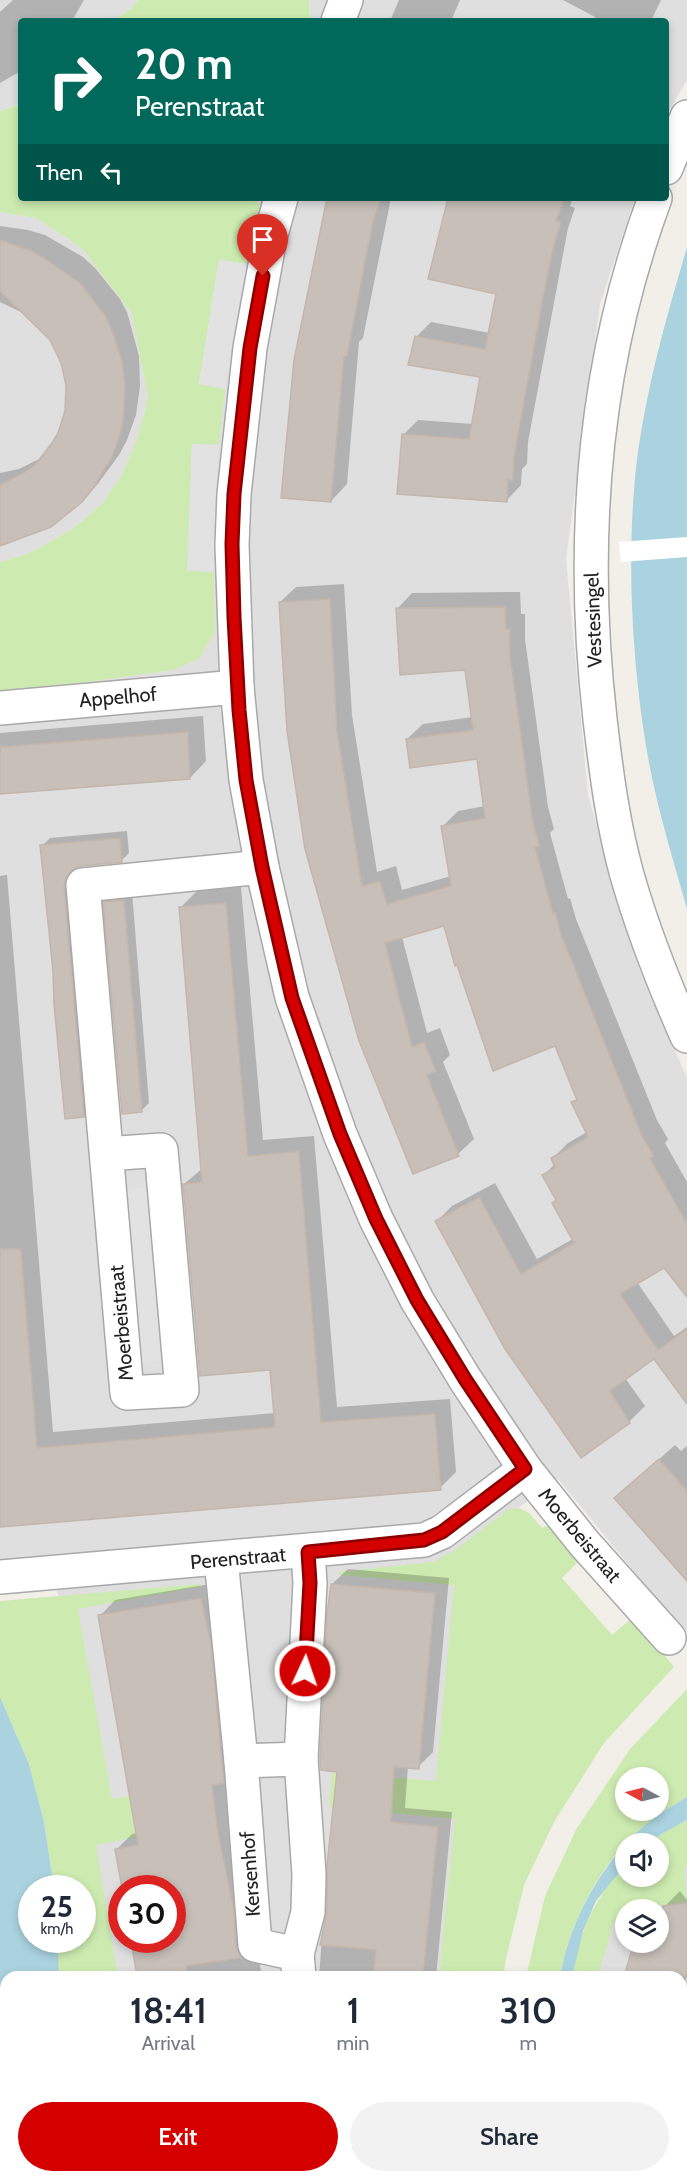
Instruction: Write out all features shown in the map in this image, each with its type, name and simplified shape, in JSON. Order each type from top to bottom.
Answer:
[{"type":"street","points":[[669,161],[687,117]]},
{"type":"street","name":"Moerbeistraat","points":[[280,201],[270,238],[250,348],[234,494],[232,544],[237,687],[246,780],[262,867],[292,998],[340,1134],[372,1208],[417,1300],[465,1379],[525,1469],[584,1543],[669,1638]]},
{"type":"street","name":"Vestesingel","points":[[654,201],[640,237],[613,344],[600,423],[593,483],[590,553],[593,658],[607,777],[627,874],[658,970],[687,1036]]},
{"type":"street","name":"Appelhof","points":[[0,708],[237,687]]},
{"type":"street","name":"Moerbeistraat","points":[[107,1154],[161,1150],[182,1390],[127,1394],[83,885],[262,867]]},
{"type":"street","name":"Perenstraat","points":[[0,1577],[308,1552],[424,1540],[442,1532],[525,1469]]},
{"type":"street","name":"Kersenhof","points":[[221,1559],[241,1761],[255,1945],[298,1965],[308,1912],[309,1874],[301,1759],[310,1583],[308,1552]]},
{"type":"street","points":[[241,1761],[301,1759]]},
{"type":"shaded area","points":[[0,0],[138,0],[117,18],[18,18],[18,105],[0,111]]},
{"type":"shaded area","points":[[309,0],[687,0],[687,80],[669,111],[669,18],[310,18]]},
{"type":"shaded area","points":[[253,201],[634,201],[600,304],[566,559],[588,795],[638,966],[687,1078],[687,1631],[656,1598],[558,1479],[487,1531],[468,1813],[449,1971],[103,1971],[96,1936],[96,1875],[84,1875],[76,1835],[100,1813],[52,1564],[0,1570],[0,694],[174,670],[199,384],[246,263],[260,203]]},
{"type":"shaded area","points":[[0,212],[36,218],[82,248],[132,314],[148,397],[138,437],[122,475],[101,505],[71,530],[30,553],[0,562]]},
{"type":"shaded area","points":[[219,259],[246,264],[225,389],[199,384]]},
{"type":"shaded area","points":[[192,444],[219,445],[214,572],[187,570]]},
{"type":"shaded area","points":[[149,1187],[164,1361],[137,1364],[122,1190]]},
{"type":"shaded area","points":[[687,1842],[687,1971],[584,1971],[589,1940],[615,1916],[615,1953],[669,1953],[669,1899],[633,1899],[646,1887],[669,1887],[669,1863]]},
{"type":"green space","points":[[138,0],[309,0],[310,18],[117,18]]},
{"type":"green space","points":[[18,105],[18,201],[253,201],[260,203],[246,264],[219,260],[199,384],[225,389],[219,445],[192,444],[188,571],[214,572],[215,631],[200,658],[174,670],[0,694],[0,562],[30,553],[71,530],[101,505],[122,475],[138,437],[148,397],[132,314],[82,248],[36,218],[0,212],[0,111]]},
{"type":"green space","points":[[519,1508],[529,1513],[542,1528],[551,1524],[581,1559],[562,1578],[612,1635],[633,1617],[674,1667],[604,1743],[554,1822],[524,1885],[504,1971],[440,1971],[455,1819],[329,1807],[332,1773],[436,1781],[454,1585],[340,1575],[338,1572],[433,1562],[458,1548],[507,1510]]},
{"type":"green space","points":[[200,1584],[200,1587],[78,1609],[112,1799],[208,1782],[217,1822],[96,1845],[108,1917],[108,1953],[114,1953],[117,1971],[59,1971],[58,1953],[96,1953],[96,1875],[52,1875],[44,1822],[29,1764],[0,1697],[0,1601]]},
{"type":"green space","points":[[687,1689],[687,1797],[669,1808],[669,1767],[618,1767],[630,1749]]},
{"type":"green space","points":[[615,1771],[615,1821],[651,1821],[637,1833],[615,1833],[615,1856],[596,1882],[577,1919],[561,1971],[527,1971],[545,1896],[577,1828]]},
{"type":"green space","points":[[687,1820],[687,1866],[684,1868],[687,1902],[669,1905],[669,1899],[615,1899],[615,1924],[613,1923],[600,1971],[573,1971],[589,1917],[614,1878],[615,1887],[669,1887],[669,1833],[664,1833]]},
{"type":"water","points":[[687,247],[687,909],[659,808],[646,746],[634,646],[631,544],[635,478],[643,419],[663,332]]},
{"type":"water","points":[[0,1697],[29,1764],[44,1822],[52,1875],[18,1875],[18,1953],[58,1953],[59,1971],[0,1971]]},
{"type":"water","points":[[687,1797],[687,1820],[664,1833],[637,1833],[651,1821],[669,1821],[669,1809]]},
{"type":"water","points":[[615,1856],[615,1877],[596,1901],[583,1931],[573,1971],[561,1971],[569,1940],[583,1906]]},
{"type":"pier","points":[[687,537],[687,557],[621,562],[619,542]]},
{"type":"building","points":[[326,201],[380,201],[373,221],[347,356],[344,356],[331,502],[281,498],[294,360]]},
{"type":"building","points":[[447,201],[563,201],[556,221],[561,222],[543,298],[514,457],[513,481],[508,480],[507,502],[397,494],[402,434],[469,439],[480,377],[408,365],[415,336],[485,349],[496,294],[428,279]]},
{"type":"building","points":[[0,240],[44,258],[80,283],[105,315],[111,328],[121,357],[125,384],[121,432],[112,457],[94,487],[82,502],[51,527],[0,546],[0,485],[35,465],[52,443],[65,411],[66,385],[61,363],[50,340],[0,291]]},
{"type":"building","points":[[330,599],[337,731],[362,886],[380,881],[387,904],[451,886],[441,826],[485,818],[477,759],[410,768],[406,739],[473,730],[465,670],[400,675],[396,608],[505,607],[506,629],[510,628],[510,655],[533,823],[540,846],[535,847],[553,913],[555,912],[561,934],[642,1136],[654,1156],[650,1158],[687,1224],[687,1297],[664,1268],[620,1294],[658,1350],[687,1329],[687,1404],[654,1359],[610,1391],[630,1423],[581,1458],[505,1349],[435,1221],[479,1197],[521,1274],[574,1243],[552,1203],[556,1200],[542,1175],[555,1168],[551,1158],[588,1137],[571,1102],[577,1100],[555,1046],[493,1071],[457,965],[455,966],[444,926],[385,943],[412,1047],[424,1042],[436,1071],[427,1075],[459,1156],[413,1174],[359,1041],[305,849],[287,731],[279,602]]},
{"type":"building","points":[[188,732],[190,779],[0,794],[0,747]]},
{"type":"building","points":[[120,838],[122,862],[81,866],[72,870],[66,878],[64,887],[84,1117],[65,1119],[40,845]]},
{"type":"building","points":[[124,900],[142,1112],[122,1114],[103,902]]},
{"type":"building","points":[[226,903],[248,1156],[299,1151],[321,1422],[435,1414],[441,1490],[0,1527],[0,1249],[21,1249],[37,1448],[275,1427],[270,1370],[200,1376],[183,1184],[202,1182],[179,907]]},
{"type":"building","points":[[659,1459],[687,1491],[687,1581],[614,1498]]},
{"type":"building","points":[[331,1584],[435,1593],[419,1769],[394,1767],[391,1822],[438,1827],[424,1971],[374,1971],[376,1950],[320,1945],[327,1912],[327,1865],[337,1772],[321,1770],[320,1759],[327,1614]]},
{"type":"building","points":[[201,1598],[211,1644],[224,1783],[212,1785],[218,1833],[234,1910],[236,1946],[241,1958],[186,1966],[187,1971],[136,1971],[133,1953],[186,1953],[186,1875],[120,1875],[115,1849],[138,1845],[98,1615]]},
{"type":"building","points":[[687,1903],[687,1971],[626,1971],[631,1953],[669,1953],[669,1905]]},
{"type":"route","points":[[263,276],[250,348],[234,494],[232,544],[239,710],[246,780],[262,867],[292,998],[340,1134],[376,1219],[417,1300],[465,1379],[525,1469],[442,1532],[424,1540],[308,1552],[310,1583],[305,1671]]}]
